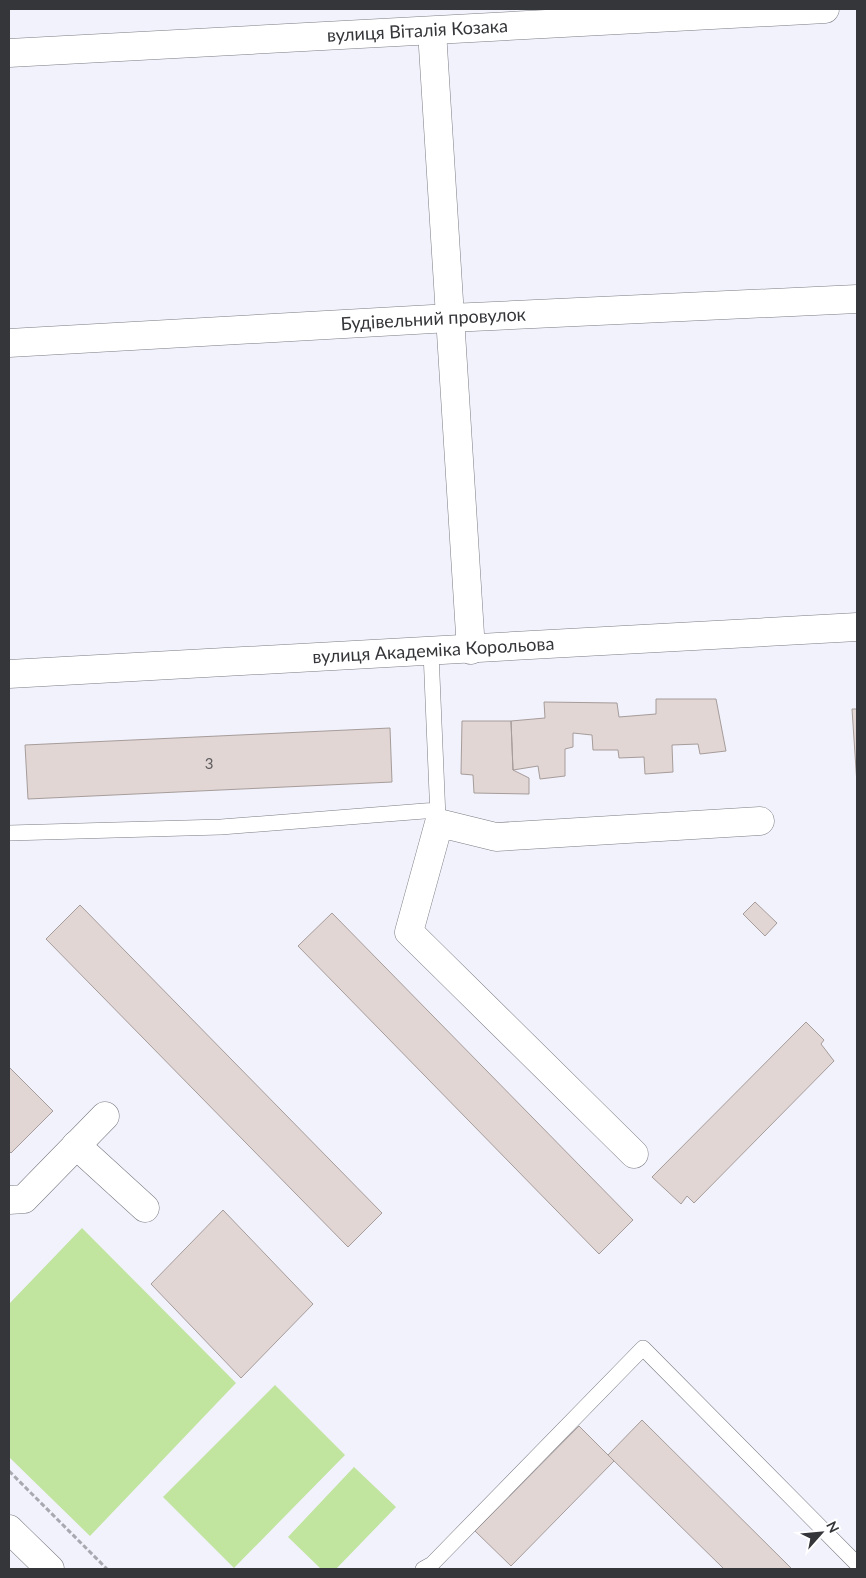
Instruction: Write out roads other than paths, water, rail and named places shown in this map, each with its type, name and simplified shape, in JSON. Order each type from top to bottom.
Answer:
[{"type":"street","name":"вулиця Віталія Козака","points":[[9,53],[825,9]]},
{"type":"street","points":[[432,31],[471,650]]},
{"type":"street","name":"Будівельний провулок","points":[[9,343],[450,318],[857,299]]},
{"type":"street","name":"вулиця Академіка Корольова","points":[[9,674],[471,650],[857,627]]},
{"type":"street","points":[[634,1154],[409,932],[438,816],[496,837],[760,822]]},
{"type":"street","points":[[9,1200],[24,1199],[104,1116]]},
{"type":"street","points":[[76,1145],[145,1208]]},
{"type":"street","points":[[9,1529],[50,1569]]},
{"type":"lane","points":[[9,833],[220,827],[438,816],[431,652]]},
{"type":"lane","points":[[423,1569],[432,1564],[643,1348],[857,1564]]}]
